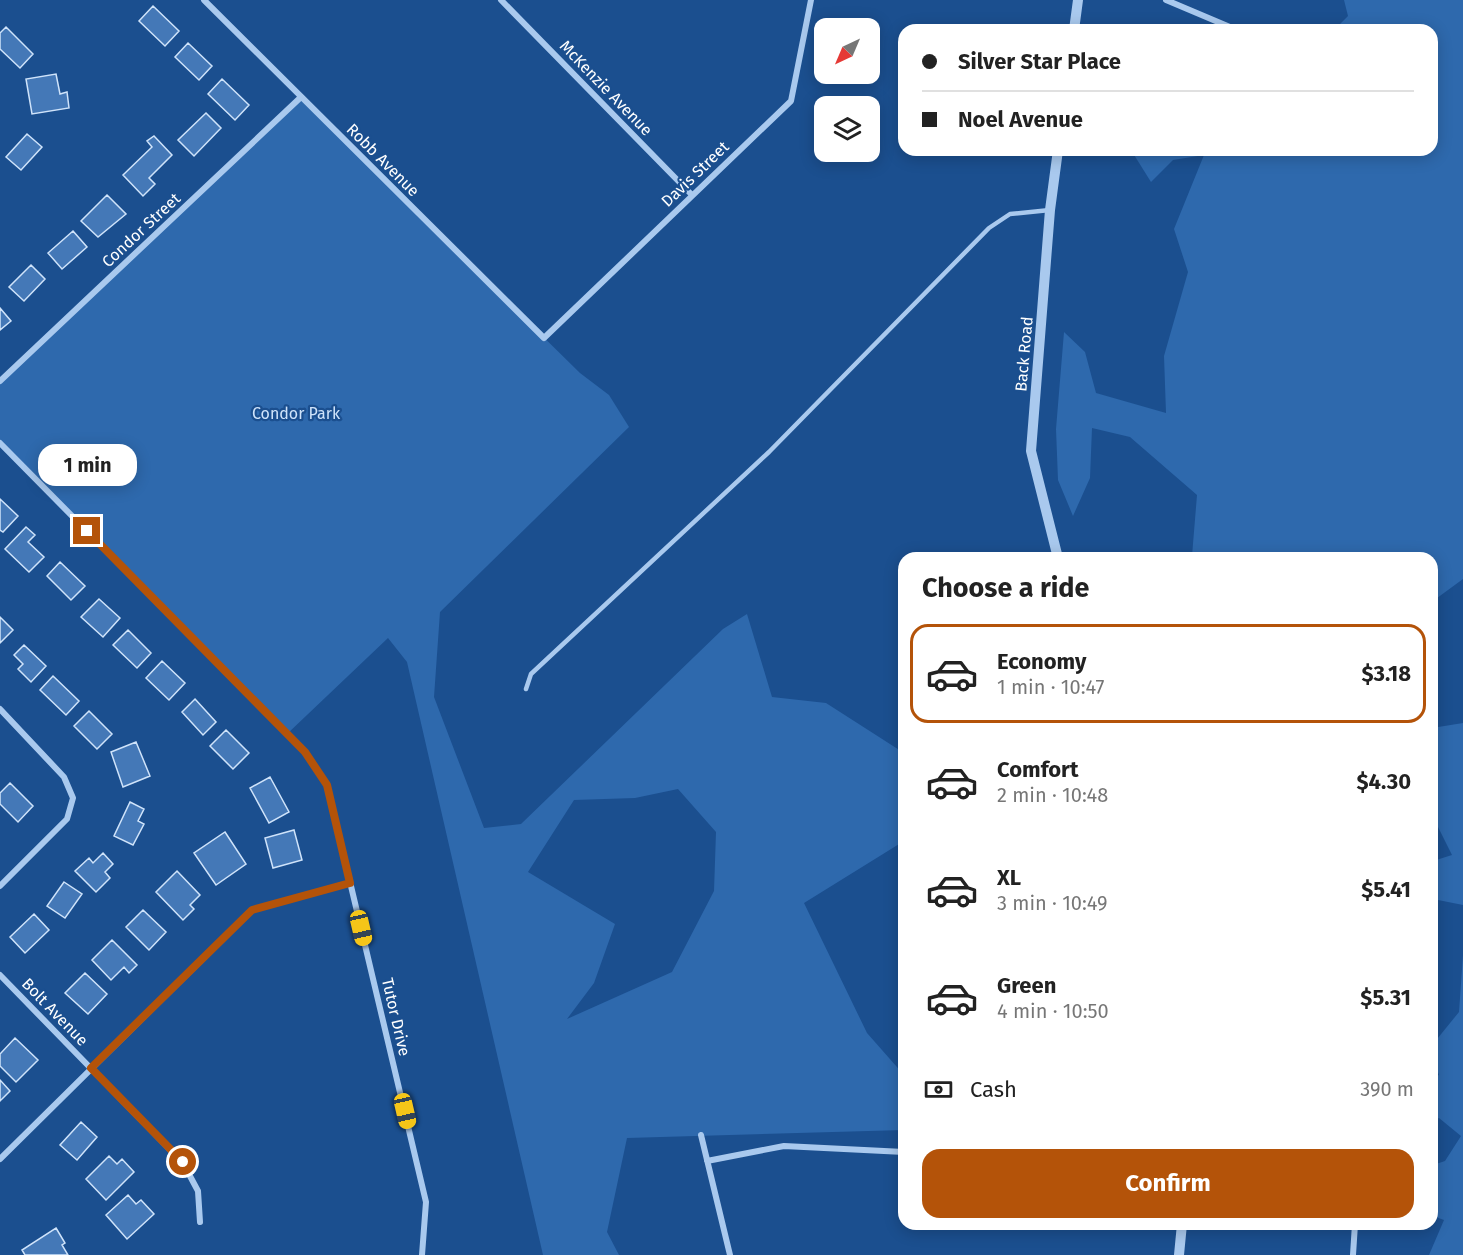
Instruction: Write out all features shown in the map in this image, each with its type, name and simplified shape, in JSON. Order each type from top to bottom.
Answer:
[{"type":"street","name":"Robb Avenue","points":[[204,0],[300,98],[544,338]]},
{"type":"street","name":"McKenzie Avenue","points":[[501,0],[692,195]]},
{"type":"street","name":"Davis Street","points":[[544,338],[791,101],[811,0]]},
{"type":"street","points":[[1075,24],[1078,0]]},
{"type":"street","points":[[1166,0],[1224,24]]},
{"type":"street","name":"Condor Street","points":[[0,381],[300,98]]},
{"type":"street","name":"Back Road","points":[[1056,552],[1031,451],[1050,210],[1057,156]]},
{"type":"street","name":"Tutor Drive","points":[[0,443],[305,752],[327,785],[426,1202],[422,1255]]},
{"type":"street","points":[[0,709],[64,777],[73,798],[67,819],[0,886]]},
{"type":"street","points":[[0,1159],[252,910],[350,883]]},
{"type":"street","name":"Bolt Avenue","points":[[0,975],[183,1162],[198,1191],[200,1222]]},
{"type":"street","points":[[701,1135],[730,1255]]},
{"type":"street","points":[[707,1161],[784,1146],[898,1152]]},
{"type":"street","points":[[1179,1255],[1181,1230]]},
{"type":"street","points":[[1353,1255],[1355,1230]]},
{"type":"lane","points":[[526,689],[531,674],[769,452],[989,228],[1010,214],[1050,210]]},
{"type":"green space","points":[[1344,0],[1463,0],[1463,579],[1438,597],[1438,552],[1192,552],[1197,495],[1130,437],[1092,428],[1090,478],[1073,516],[1058,480],[1056,429],[1064,332],[1085,352],[1096,393],[1166,413],[1164,356],[1188,272],[1174,229],[1204,156],[1438,156],[1438,24],[1340,24],[1348,16]]},
{"type":"green space","name":"Condor Park","points":[[300,98],[580,373],[609,395],[629,427],[440,612],[434,697],[484,828],[521,824],[723,629],[747,614],[772,697],[826,703],[898,749],[898,845],[804,903],[867,1033],[898,1068],[898,1130],[627,1138],[607,1232],[619,1255],[543,1255],[407,662],[388,638],[287,734],[0,443],[0,381]],"holes":[[[678,789],[716,832],[714,891],[672,972],[567,1019],[594,983],[615,924],[528,872],[574,800],[635,798]]]},
{"type":"green space","points":[[1135,156],[1198,156],[1173,160],[1151,182]]},
{"type":"green space","points":[[1463,723],[1463,905],[1438,900],[1438,859],[1452,855],[1438,827],[1438,727]]},
{"type":"green space","points":[[1463,955],[1463,1255],[1429,1255],[1444,1220],[1438,1218],[1438,1163],[1445,1161],[1461,1136],[1438,1118],[1438,1038],[1459,1012]]},
{"type":"building","points":[[153,6],[179,31],[165,46],[139,21]]},
{"type":"building","points":[[6,27],[33,54],[20,68],[0,49],[0,33]]},
{"type":"building","points":[[188,43],[212,66],[199,80],[175,57]]},
{"type":"building","points":[[56,74],[60,94],[67,92],[69,108],[32,114],[26,79]]},
{"type":"building","points":[[222,79],[249,105],[235,120],[208,94]]},
{"type":"building","points":[[206,113],[221,128],[194,156],[178,140]]},
{"type":"building","points":[[27,134],[42,147],[21,170],[6,157]]},
{"type":"building","points":[[154,136],[172,155],[149,178],[155,184],[143,196],[123,175],[152,147],[147,141]]},
{"type":"building","points":[[107,195],[126,214],[98,237],[81,221]]},
{"type":"building","points":[[73,231],[87,247],[62,269],[48,253]]},
{"type":"building","points":[[31,265],[45,279],[24,301],[9,287]]},
{"type":"building","points":[[0,308],[11,321],[0,330]]},
{"type":"building","points":[[0,499],[18,516],[3,532],[0,530]]},
{"type":"building","points":[[26,527],[35,535],[28,542],[44,557],[29,572],[5,549]]},
{"type":"building","points":[[60,562],[85,586],[71,600],[47,576]]},
{"type":"building","points":[[99,599],[120,618],[103,637],[81,617]]},
{"type":"building","points":[[0,617],[13,630],[0,643]]},
{"type":"building","points":[[128,630],[151,653],[137,668],[113,645]]},
{"type":"building","points":[[24,645],[46,666],[31,682],[18,669],[23,664],[14,655]]},
{"type":"building","points":[[162,661],[185,683],[169,700],[146,678]]},
{"type":"building","points":[[53,676],[79,701],[66,715],[40,690]]},
{"type":"building","points":[[195,699],[216,722],[203,735],[182,712]]},
{"type":"building","points":[[89,711],[112,734],[97,749],[74,726]]},
{"type":"building","points":[[226,730],[249,753],[233,769],[210,746]]},
{"type":"building","points":[[136,742],[150,776],[123,787],[111,752]]},
{"type":"building","points":[[270,777],[289,812],[269,823],[250,788]]},
{"type":"building","points":[[10,783],[33,806],[18,822],[0,804],[0,793]]},
{"type":"building","points":[[130,802],[144,809],[138,821],[144,824],[133,845],[114,836]]},
{"type":"building","points":[[294,830],[302,860],[273,868],[265,838]]},
{"type":"building","points":[[225,832],[246,864],[216,885],[194,853]]},
{"type":"building","points":[[103,853],[113,864],[105,872],[110,878],[96,892],[75,871],[89,858],[93,863]]},
{"type":"building","points":[[177,871],[200,895],[190,905],[194,909],[183,920],[156,892]]},
{"type":"building","points":[[64,882],[82,894],[65,918],[47,906]]},
{"type":"building","points":[[143,910],[166,932],[149,950],[126,927]]},
{"type":"building","points":[[34,914],[49,930],[25,953],[10,937]]},
{"type":"building","points":[[112,940],[137,965],[129,973],[124,967],[111,980],[92,960]]},
{"type":"building","points":[[85,973],[107,994],[88,1014],[65,993]]},
{"type":"building","points":[[15,1038],[38,1060],[16,1082],[0,1066],[0,1054]]},
{"type":"building","points":[[0,1080],[10,1091],[0,1101]]},
{"type":"building","points":[[81,1122],[97,1137],[77,1160],[60,1145]]},
{"type":"building","points":[[109,1156],[117,1164],[122,1159],[134,1172],[106,1200],[86,1179]]},
{"type":"building","points":[[128,1195],[136,1204],[141,1200],[154,1214],[127,1239],[106,1215]]},
{"type":"building","points":[[56,1228],[65,1243],[62,1245],[68,1255],[25,1255],[22,1250]]},
{"type":"route","points":[[87,531],[305,752],[327,785],[350,883],[252,910],[91,1068],[183,1162]]}]
